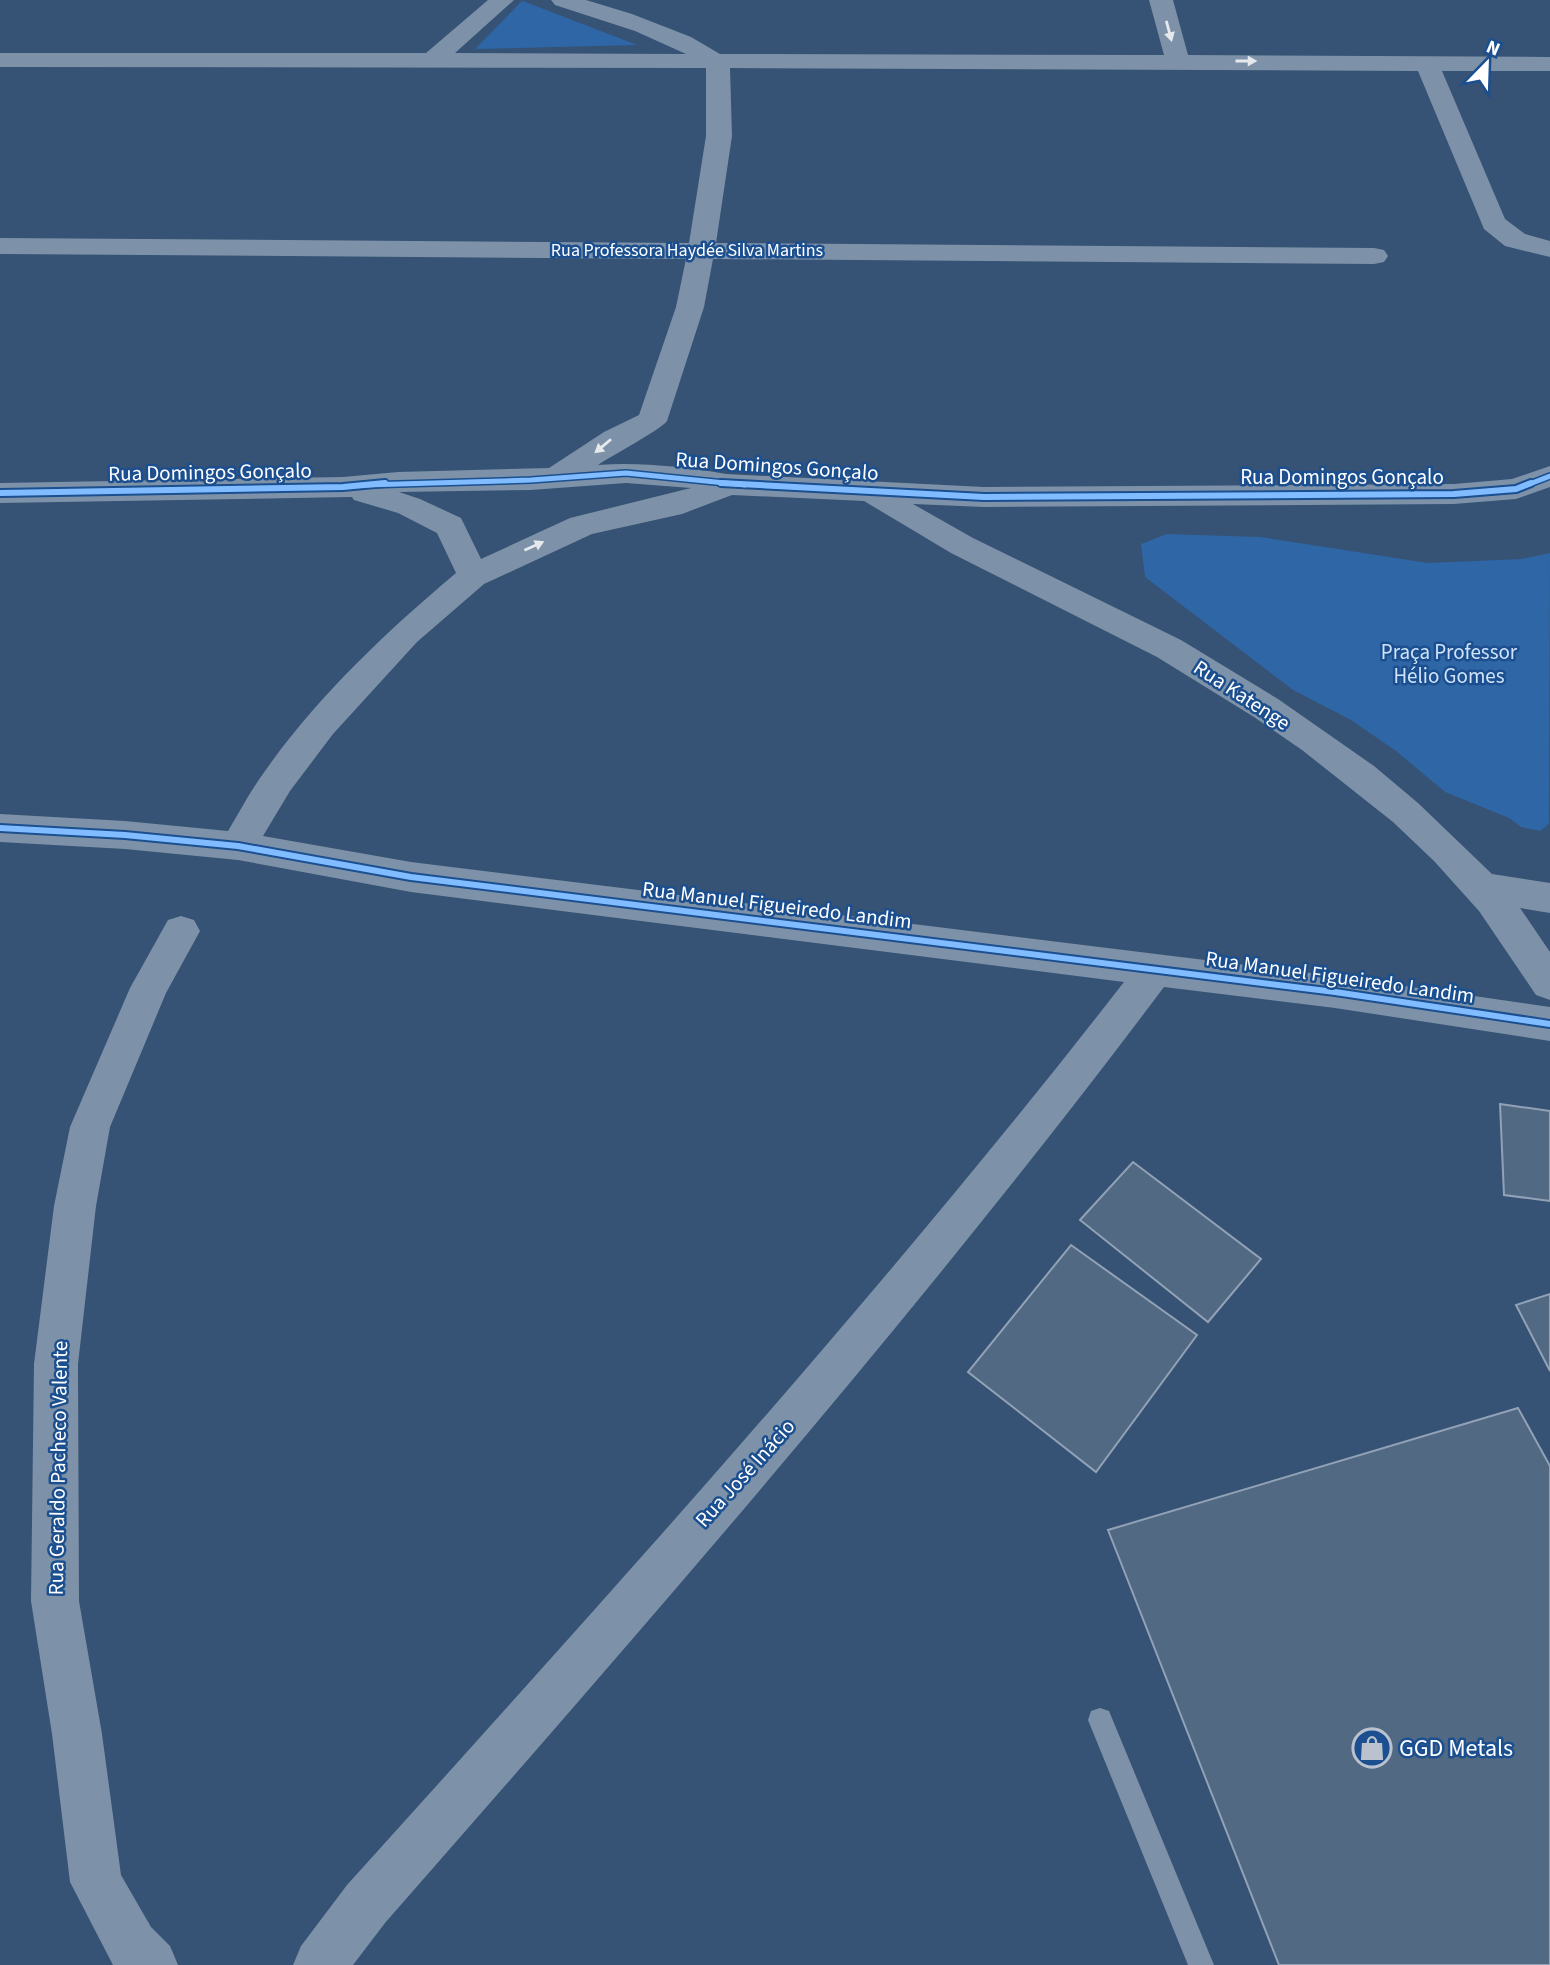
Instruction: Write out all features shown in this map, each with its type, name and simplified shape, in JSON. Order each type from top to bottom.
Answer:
[{"type":"street","points":[[432,61],[502,0]]},
{"type":"street","points":[[563,0],[672,37],[694,46],[718,63]]},
{"type":"street","points":[[1161,0],[1178,62]]},
{"type":"street","points":[[0,60],[1550,64]]},
{"type":"street","points":[[558,477],[590,457],[612,438],[652,421],[690,307],[701,250],[719,136],[718,63]]},
{"type":"street","points":[[1427,63],[1493,223],[1515,240],[1550,249]]},
{"type":"street","name":"Rua Professora Haydée Silva Martins","points":[[0,246],[1374,256]]},
{"type":"street","points":[[652,421],[658,428],[664,445],[655,474],[655,508]]},
{"type":"street","name":"Rua Domingos Gonçalo","points":[[0,493],[343,487],[626,473],[655,474],[726,484],[984,497],[1454,494],[1516,489],[1550,476]]},
{"type":"street","points":[[450,526],[457,513],[494,481]]},
{"type":"street","name":"Rua Domingos Gonçalo","points":[[473,576],[581,526],[698,498],[726,484]]},
{"type":"street","points":[[238,846],[277,781],[321,725],[405,634],[473,576],[450,526],[409,506],[343,487]]},
{"type":"street","name":"Rua Katenge","points":[[868,490],[914,521],[956,544],[1123,625],[1263,707],[1339,759],[1414,822],[1481,887],[1550,984]]},
{"type":"street","name":"Rua Manuel Figueiredo Landim","points":[[0,828],[125,835],[238,846],[437,880],[1335,992],[1550,1024]]},
{"type":"street","points":[[1481,887],[1550,898]]},
{"type":"street","name":"Rua Geraldo Pacheco Valente","points":[[151,1965],[132,1946],[96,1882],[77,1734],[55,1601],[56,1364],[75,1206],[90,1127],[149,988],[181,931]]},
{"type":"street","name":"Rua José Inácio","points":[[320,1965],[366,1904],[832,1374],[1059,1099],[1156,970]]},
{"type":"lane","points":[[1100,1720],[1201,1965]]},
{"type":"green space","points":[[523,1],[637,45],[475,49]]},
{"type":"green space","name":"Praça Professor Hélio Gomes","points":[[1167,534],[1261,537],[1428,563],[1521,559],[1550,553],[1549,824],[1540,831],[1521,827],[1509,818],[1445,792],[1396,751],[1351,720],[1293,690],[1145,577],[1141,544]]},
{"type":"building","points":[[1500,1104],[1550,1111],[1550,1201],[1504,1195]]},
{"type":"building","points":[[1133,1162],[1261,1259],[1208,1322],[1080,1220]]},
{"type":"building","points":[[1071,1245],[1197,1335],[1096,1472],[968,1372]]},
{"type":"building","points":[[1550,1294],[1550,1371],[1516,1305]]},
{"type":"building","name":"GGD Metals","points":[[1518,1408],[1550,1466],[1550,1965],[1279,1965],[1108,1530]]},
{"type":"cycle path","points":[[0,493],[343,487],[398,482],[531,480],[626,473],[684,477],[726,484],[984,497],[1454,494],[1516,489],[1550,476]]},
{"type":"cycle path","points":[[0,828],[125,835],[238,846],[411,877],[1335,992],[1550,1024]]},
{"type":"place","name":"GGD Metals","points":[[1372,1748]]}]
